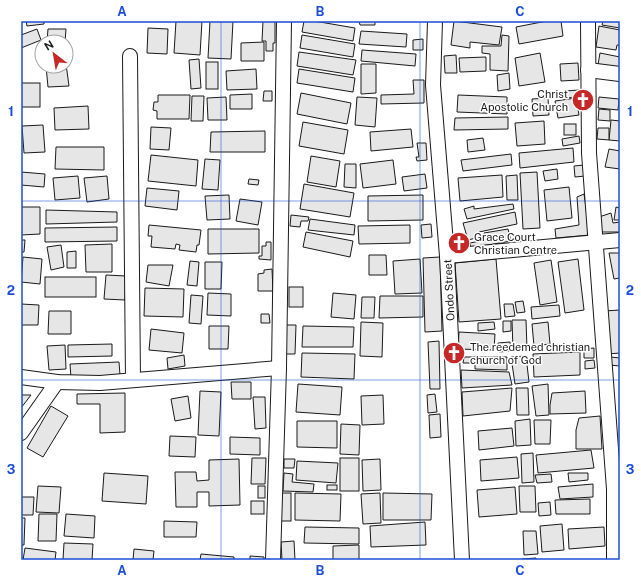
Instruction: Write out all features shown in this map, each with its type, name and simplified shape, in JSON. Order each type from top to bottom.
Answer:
[{"type":"street","points":[[273,560],[279,368],[284,21]]},
{"type":"street","name":"Ondo Street","points":[[434,21],[433,85],[447,256],[462,560]]},
{"type":"street","points":[[588,21],[589,153],[614,489],[614,560]]},
{"type":"street","points":[[130,56],[133,380]]},
{"type":"street","points":[[588,70],[620,74]]},
{"type":"street","points":[[447,256],[620,240]]},
{"type":"street","points":[[21,377],[56,382],[100,383],[279,368]]},
{"type":"street","points":[[21,432],[56,382]]},
{"type":"building","points":[[26,21],[44,21],[44,24],[27,26]]},
{"type":"building","points":[[176,21],[202,21],[200,55],[174,53]]},
{"type":"building","points":[[210,21],[233,21],[231,59],[208,58]]},
{"type":"building","points":[[263,21],[275,21],[275,43],[273,43],[273,51],[266,51],[266,41],[262,41]]},
{"type":"building","points":[[304,21],[314,21],[355,28],[353,41],[302,32]]},
{"type":"building","points":[[359,21],[375,21],[375,25],[360,25]]},
{"type":"building","points":[[454,21],[502,27],[499,45],[470,42],[470,48],[451,45]]},
{"type":"building","points":[[547,21],[561,21],[563,36],[519,44],[516,27]]},
{"type":"building","points":[[603,21],[620,21],[620,28],[602,25]]},
{"type":"building","points":[[599,26],[620,30],[620,45],[617,45],[616,50],[596,47]]},
{"type":"building","points":[[148,28],[168,29],[167,54],[147,53]]},
{"type":"building","points":[[37,29],[39,34],[34,34],[34,43],[21,48],[21,35]]},
{"type":"building","points":[[48,29],[66,29],[66,34],[48,34]]},
{"type":"building","points":[[361,31],[407,34],[406,47],[359,44]]},
{"type":"building","points":[[302,35],[355,44],[353,57],[300,48]]},
{"type":"building","points":[[502,35],[509,36],[508,71],[490,70],[490,54],[482,53],[482,46],[501,46]]},
{"type":"building","points":[[423,39],[423,50],[413,50],[413,40]]},
{"type":"building","points":[[264,42],[264,61],[241,61],[241,43]]},
{"type":"building","points":[[362,50],[416,54],[415,66],[361,61]]},
{"type":"building","points":[[299,52],[356,60],[353,75],[297,66]]},
{"type":"building","points":[[540,53],[545,82],[519,86],[515,58]]},
{"type":"building","points":[[600,53],[620,57],[620,68],[598,65]]},
{"type":"building","points":[[456,55],[457,73],[445,73],[444,56]]},
{"type":"building","points":[[486,57],[486,71],[460,72],[459,58]]},
{"type":"building","points":[[199,59],[201,88],[191,89],[189,60]]},
{"type":"building","points":[[206,62],[218,62],[218,89],[206,89]]},
{"type":"building","points":[[578,63],[579,80],[561,81],[560,64]]},
{"type":"building","points":[[361,64],[376,64],[376,93],[361,94]]},
{"type":"building","points":[[256,69],[257,89],[227,90],[226,71]]},
{"type":"building","points":[[299,69],[355,78],[353,92],[297,83]]},
{"type":"building","points":[[509,73],[510,89],[498,91],[497,75]]},
{"type":"building","points":[[47,74],[67,74],[69,86],[48,87]]},
{"type":"building","points":[[413,80],[424,80],[424,103],[381,104],[381,95],[414,94]]},
{"type":"building","points":[[21,83],[40,83],[40,107],[21,107]]},
{"type":"building","points":[[579,90],[580,97],[565,98],[565,91]]},
{"type":"building","points":[[264,91],[272,91],[272,101],[263,101]]},
{"type":"building","points":[[301,93],[351,103],[347,124],[297,114]]},
{"type":"building","points":[[252,94],[252,109],[230,109],[230,95]]},
{"type":"building","points":[[158,95],[190,95],[189,119],[157,119],[157,111],[153,110],[154,102],[158,102]]},
{"type":"building","points":[[458,95],[507,97],[507,114],[457,112]]},
{"type":"building","points":[[192,96],[204,96],[203,121],[191,121]]},
{"type":"building","points":[[226,97],[227,120],[208,120],[207,98]]},
{"type":"building","points":[[357,97],[377,98],[375,127],[355,125]]},
{"type":"building","points":[[599,97],[619,99],[618,110],[598,108]]},
{"type":"building","points":[[548,98],[549,115],[533,116],[532,99]]},
{"type":"building","points":[[576,98],[579,115],[558,118],[555,101]]},
{"type":"building","points":[[88,106],[89,129],[55,130],[54,108]]},
{"type":"building","points":[[599,109],[610,110],[610,121],[598,120]]},
{"type":"building","points":[[508,117],[508,129],[454,130],[455,118]]},
{"type":"building","points":[[611,120],[620,121],[620,141],[609,140]]},
{"type":"building","points":[[544,121],[545,144],[517,146],[515,123]]},
{"type":"building","points":[[303,122],[348,130],[344,154],[299,146]]},
{"type":"building","points":[[564,124],[576,124],[576,135],[564,135]]},
{"type":"building","points":[[43,125],[45,152],[24,153],[22,126]]},
{"type":"building","points":[[151,127],[171,128],[169,150],[150,149]]},
{"type":"building","points":[[598,128],[609,128],[609,140],[597,139]]},
{"type":"building","points":[[411,129],[413,147],[371,151],[370,132]]},
{"type":"building","points":[[265,131],[265,152],[210,152],[211,132]]},
{"type":"building","points":[[579,136],[580,143],[563,146],[562,139]]},
{"type":"building","points":[[483,138],[485,150],[468,152],[467,140]]},
{"type":"building","points":[[417,143],[426,143],[427,160],[417,161],[416,157],[419,157]]},
{"type":"building","points":[[56,147],[104,147],[104,170],[55,169]]},
{"type":"building","points":[[573,148],[574,162],[520,168],[519,153]]},
{"type":"building","points":[[609,149],[620,151],[620,169],[605,167]]},
{"type":"building","points":[[511,154],[512,165],[463,171],[461,160]]},
{"type":"building","points":[[151,155],[198,160],[196,186],[148,181]]},
{"type":"building","points":[[311,156],[340,161],[336,187],[307,182]]},
{"type":"building","points":[[205,159],[220,160],[218,190],[202,189]]},
{"type":"building","points":[[393,160],[396,184],[363,188],[360,164]]},
{"type":"building","points":[[345,164],[356,164],[356,188],[344,187]]},
{"type":"building","points":[[584,165],[585,176],[575,177],[574,166]]},
{"type":"building","points":[[557,169],[558,179],[545,181],[543,171]]},
{"type":"building","points":[[21,172],[45,174],[44,187],[21,185]]},
{"type":"building","points":[[537,172],[540,228],[523,229],[520,173]]},
{"type":"building","points":[[425,174],[427,188],[404,191],[402,177]]},
{"type":"building","points":[[502,175],[503,197],[460,201],[458,178]]},
{"type":"building","points":[[517,175],[518,200],[507,200],[506,176]]},
{"type":"building","points":[[78,176],[80,198],[55,200],[53,178]]},
{"type":"building","points":[[107,176],[109,199],[87,202],[84,178]]},
{"type":"building","points":[[249,179],[259,180],[258,185],[248,184]]},
{"type":"building","points":[[304,184],[354,193],[350,217],[300,209]]},
{"type":"building","points":[[569,187],[572,218],[547,221],[544,190]]},
{"type":"building","points":[[147,188],[179,191],[177,210],[145,206]]},
{"type":"building","points":[[584,194],[590,235],[556,238],[555,229],[579,225],[577,197]]},
{"type":"building","points":[[229,195],[230,219],[207,220],[205,196]]},
{"type":"building","points":[[423,195],[423,220],[368,221],[368,196]]},
{"type":"building","points":[[240,199],[262,202],[258,225],[236,221]]},
{"type":"building","points":[[513,204],[514,209],[467,219],[464,209],[474,206],[474,209]]},
{"type":"building","points":[[21,207],[40,207],[40,234],[21,235]]},
{"type":"building","points":[[616,207],[620,208],[620,220],[614,220]]},
{"type":"building","points":[[46,210],[117,212],[117,222],[46,224]]},
{"type":"building","points":[[515,212],[517,224],[479,232],[480,237],[468,240],[463,223]]},
{"type":"building","points":[[611,213],[613,223],[620,222],[620,232],[601,232],[599,217]]},
{"type":"building","points":[[291,215],[309,217],[308,221],[301,221],[300,227],[290,226]]},
{"type":"building","points":[[310,219],[355,225],[354,235],[308,230]]},
{"type":"building","points":[[431,224],[432,237],[422,238],[421,225]]},
{"type":"building","points":[[149,225],[201,230],[199,245],[197,245],[196,252],[179,250],[180,245],[176,244],[175,249],[151,247],[152,236],[148,236]]},
{"type":"building","points":[[410,225],[410,243],[359,244],[358,226]]},
{"type":"building","points":[[117,227],[117,241],[45,242],[45,228]]},
{"type":"building","points":[[208,229],[259,229],[259,253],[208,254]]},
{"type":"building","points":[[508,229],[511,241],[471,248],[470,243],[485,240],[484,233]]},
{"type":"building","points":[[306,232],[353,241],[350,257],[303,247]]},
{"type":"building","points":[[21,240],[25,240],[24,252],[21,252]]},
{"type":"building","points":[[266,242],[271,242],[271,260],[259,259],[259,256],[262,256],[262,246],[266,246]]},
{"type":"building","points":[[112,244],[112,272],[86,272],[85,245]]},
{"type":"building","points":[[61,245],[64,267],[51,270],[47,247]]},
{"type":"building","points":[[76,251],[76,268],[67,268],[67,252]]},
{"type":"building","points":[[609,253],[620,253],[620,278],[614,279]]},
{"type":"building","points":[[369,255],[386,255],[387,275],[369,275]]},
{"type":"building","points":[[23,257],[42,259],[40,284],[21,282]]},
{"type":"building","points":[[440,257],[442,331],[425,332],[423,258]]},
{"type":"building","points":[[420,259],[422,293],[395,294],[393,261]]},
{"type":"building","points":[[496,259],[501,319],[459,322],[455,263]]},
{"type":"building","points":[[578,259],[584,310],[565,313],[558,262]]},
{"type":"building","points":[[551,260],[557,302],[540,305],[534,263]]},
{"type":"building","points":[[190,261],[199,262],[197,286],[187,285]]},
{"type":"building","points":[[205,262],[222,262],[221,289],[205,289]]},
{"type":"building","points":[[148,265],[173,265],[169,286],[146,282]]},
{"type":"building","points":[[272,269],[273,291],[258,291],[258,274],[264,273],[264,270]]},
{"type":"building","points":[[106,275],[126,276],[125,300],[104,299]]},
{"type":"building","points":[[45,277],[96,277],[96,297],[45,297]]},
{"type":"building","points":[[289,287],[303,287],[303,307],[289,307]]},
{"type":"building","points":[[145,288],[184,289],[183,317],[144,316]]},
{"type":"building","points":[[208,293],[231,294],[231,316],[207,315]]},
{"type":"building","points":[[333,293],[356,295],[354,319],[331,317]]},
{"type":"building","points":[[191,295],[203,296],[201,324],[189,323]]},
{"type":"building","points":[[380,296],[423,296],[423,317],[379,318]]},
{"type":"building","points":[[362,297],[375,297],[374,318],[361,318]]},
{"type":"building","points":[[523,301],[525,312],[517,313],[515,302]]},
{"type":"building","points":[[21,304],[39,305],[38,325],[21,325]]},
{"type":"building","points":[[504,304],[513,304],[515,316],[505,317]]},
{"type":"building","points":[[559,305],[560,316],[532,319],[531,307]]},
{"type":"building","points":[[620,310],[620,353],[607,354],[604,311]]},
{"type":"building","points":[[49,311],[71,311],[71,334],[48,334]]},
{"type":"building","points":[[261,314],[269,314],[270,323],[261,323]]},
{"type":"building","points":[[512,320],[526,320],[527,349],[513,350]]},
{"type":"building","points":[[503,321],[511,321],[511,331],[503,332]]},
{"type":"building","points":[[361,322],[383,323],[382,357],[360,356]]},
{"type":"building","points":[[494,322],[495,329],[478,331],[478,323]]},
{"type":"building","points":[[548,322],[550,344],[534,346],[532,324]]},
{"type":"building","points":[[286,325],[296,325],[295,354],[286,354]]},
{"type":"building","points":[[209,326],[229,326],[228,349],[209,349]]},
{"type":"building","points":[[303,326],[354,327],[353,347],[302,347]]},
{"type":"building","points":[[151,329],[184,333],[182,353],[149,350]]},
{"type":"building","points":[[459,332],[495,334],[494,350],[458,349]]},
{"type":"building","points":[[439,341],[440,389],[430,389],[428,342]]},
{"type":"building","points":[[510,342],[511,351],[499,352],[498,343]]},
{"type":"building","points":[[112,344],[112,356],[68,357],[68,345]]},
{"type":"building","points":[[65,345],[66,369],[49,370],[47,346]]},
{"type":"building","points":[[594,348],[594,358],[584,358],[584,349]]},
{"type":"building","points":[[580,352],[580,375],[534,377],[533,354]]},
{"type":"building","points":[[302,353],[355,354],[354,379],[301,377]]},
{"type":"building","points":[[184,355],[185,366],[168,369],[167,358]]},
{"type":"building","points":[[526,356],[529,382],[515,384],[511,357]]},
{"type":"building","points":[[464,357],[507,357],[507,370],[475,369],[475,363],[463,363]]},
{"type":"building","points":[[610,357],[620,358],[620,366],[609,365]]},
{"type":"building","points":[[594,360],[595,368],[585,369],[585,361]]},
{"type":"building","points":[[119,362],[120,375],[71,378],[70,364]]},
{"type":"building","points":[[461,370],[509,372],[512,385],[462,388]]},
{"type":"building","points":[[231,382],[251,382],[251,399],[232,399]]},
{"type":"building","points":[[298,384],[342,387],[340,415],[296,412]]},
{"type":"building","points":[[548,384],[549,415],[536,416],[532,386]]},
{"type":"building","points":[[512,388],[510,411],[463,416],[462,392]]},
{"type":"building","points":[[516,388],[528,388],[529,415],[517,415]]},
{"type":"building","points":[[200,391],[221,392],[219,436],[198,435]]},
{"type":"building","points":[[585,391],[586,413],[550,414],[552,393]]},
{"type":"building","points":[[125,393],[125,432],[100,433],[100,404],[77,404],[77,394]]},
{"type":"building","points":[[435,394],[437,412],[428,413],[427,395]]},
{"type":"building","points":[[21,395],[31,395],[21,408]]},
{"type":"building","points":[[383,395],[384,424],[362,425],[361,396]]},
{"type":"building","points":[[188,396],[191,418],[175,421],[171,399]]},
{"type":"building","points":[[253,397],[265,397],[266,428],[255,429]]},
{"type":"building","points":[[51,406],[68,416],[43,457],[27,448]]},
{"type":"building","points":[[440,414],[441,437],[430,438],[429,415]]},
{"type":"building","points":[[600,416],[602,449],[576,449],[576,430],[579,418]]},
{"type":"building","points":[[530,419],[531,445],[516,446],[515,421]]},
{"type":"building","points":[[534,420],[551,420],[550,444],[535,444]]},
{"type":"building","points":[[297,421],[337,421],[337,448],[297,447]]},
{"type":"building","points":[[341,424],[360,425],[359,455],[340,454]]},
{"type":"building","points":[[512,428],[514,446],[479,450],[478,431]]},
{"type":"building","points":[[170,436],[196,437],[195,457],[169,456]]},
{"type":"building","points":[[230,437],[260,438],[260,455],[230,454]]},
{"type":"building","points":[[591,450],[594,468],[538,473],[536,455]]},
{"type":"building","points":[[533,453],[534,482],[522,483],[521,454]]},
{"type":"building","points":[[517,457],[519,478],[481,481],[480,460]]},
{"type":"building","points":[[252,458],[266,458],[265,484],[251,484]]},
{"type":"building","points":[[340,458],[359,458],[359,491],[340,491]]},
{"type":"building","points":[[239,459],[240,505],[209,506],[209,492],[197,492],[197,507],[176,507],[175,472],[196,472],[197,481],[209,480],[209,460]]},
{"type":"building","points":[[284,459],[295,459],[294,468],[284,468]]},
{"type":"building","points":[[380,459],[381,490],[363,491],[362,460]]},
{"type":"building","points":[[297,461],[338,463],[336,483],[296,480]]},
{"type":"building","points":[[104,473],[148,476],[146,504],[102,501]]},
{"type":"building","points":[[284,473],[293,474],[292,482],[314,484],[313,492],[283,491]]},
{"type":"building","points":[[568,473],[588,473],[588,480],[569,482]]},
{"type":"building","points":[[551,474],[552,482],[537,483],[535,475]]},
{"type":"building","points":[[593,484],[593,497],[560,499],[558,487]]},
{"type":"building","points":[[327,485],[337,485],[337,490],[327,490]]},
{"type":"building","points":[[38,486],[61,487],[59,513],[36,512]]},
{"type":"building","points":[[258,486],[265,486],[265,498],[258,498]]},
{"type":"building","points":[[519,486],[535,486],[536,512],[520,512]]},
{"type":"building","points":[[515,487],[517,514],[479,517],[477,490]]},
{"type":"building","points":[[281,493],[291,493],[291,521],[281,521]]},
{"type":"building","points":[[295,493],[341,494],[340,521],[295,520]]},
{"type":"building","points":[[380,493],[381,523],[363,524],[361,494]]},
{"type":"building","points":[[383,493],[432,494],[431,520],[383,520]]},
{"type":"building","points":[[21,497],[34,497],[33,515],[21,515]]},
{"type":"building","points":[[590,499],[590,514],[556,514],[555,500]]},
{"type":"building","points":[[251,501],[264,501],[264,514],[251,514]]},
{"type":"building","points":[[550,502],[551,515],[539,516],[538,503]]},
{"type":"building","points":[[39,514],[57,514],[56,541],[38,541]]},
{"type":"building","points":[[66,514],[95,516],[94,538],[64,536]]},
{"type":"building","points":[[21,518],[25,518],[24,545],[21,545]]},
{"type":"building","points":[[164,521],[197,522],[196,537],[164,537]]},
{"type":"building","points":[[425,522],[426,545],[371,547],[370,526]]},
{"type":"building","points":[[562,524],[564,550],[542,552],[540,526]]},
{"type":"building","points":[[305,527],[359,528],[359,544],[304,543]]},
{"type":"building","points":[[604,527],[605,546],[569,549],[568,529]]},
{"type":"building","points":[[523,531],[536,531],[538,554],[524,555]]},
{"type":"building","points":[[294,541],[295,560],[282,560],[281,542]]},
{"type":"building","points":[[64,543],[93,544],[92,560],[63,560]]},
{"type":"building","points":[[359,545],[359,560],[333,560],[333,546]]},
{"type":"building","points":[[25,548],[56,552],[55,560],[23,560]]},
{"type":"building","points":[[134,549],[154,551],[153,560],[133,560]]},
{"type":"building","points":[[201,554],[234,557],[234,560],[200,560]]},
{"type":"building","points":[[250,556],[264,557],[264,560],[250,560]]},
{"type":"building","points":[[536,558],[536,560],[522,560],[522,559]]},
{"type":"place","name":"Christ Apostolic Church","points":[[583,100]]},
{"type":"place","name":"Grace Court Christian Centre","points":[[459,243]]},
{"type":"place","name":"The reedemed christian church of God","points":[[454,353]]}]
